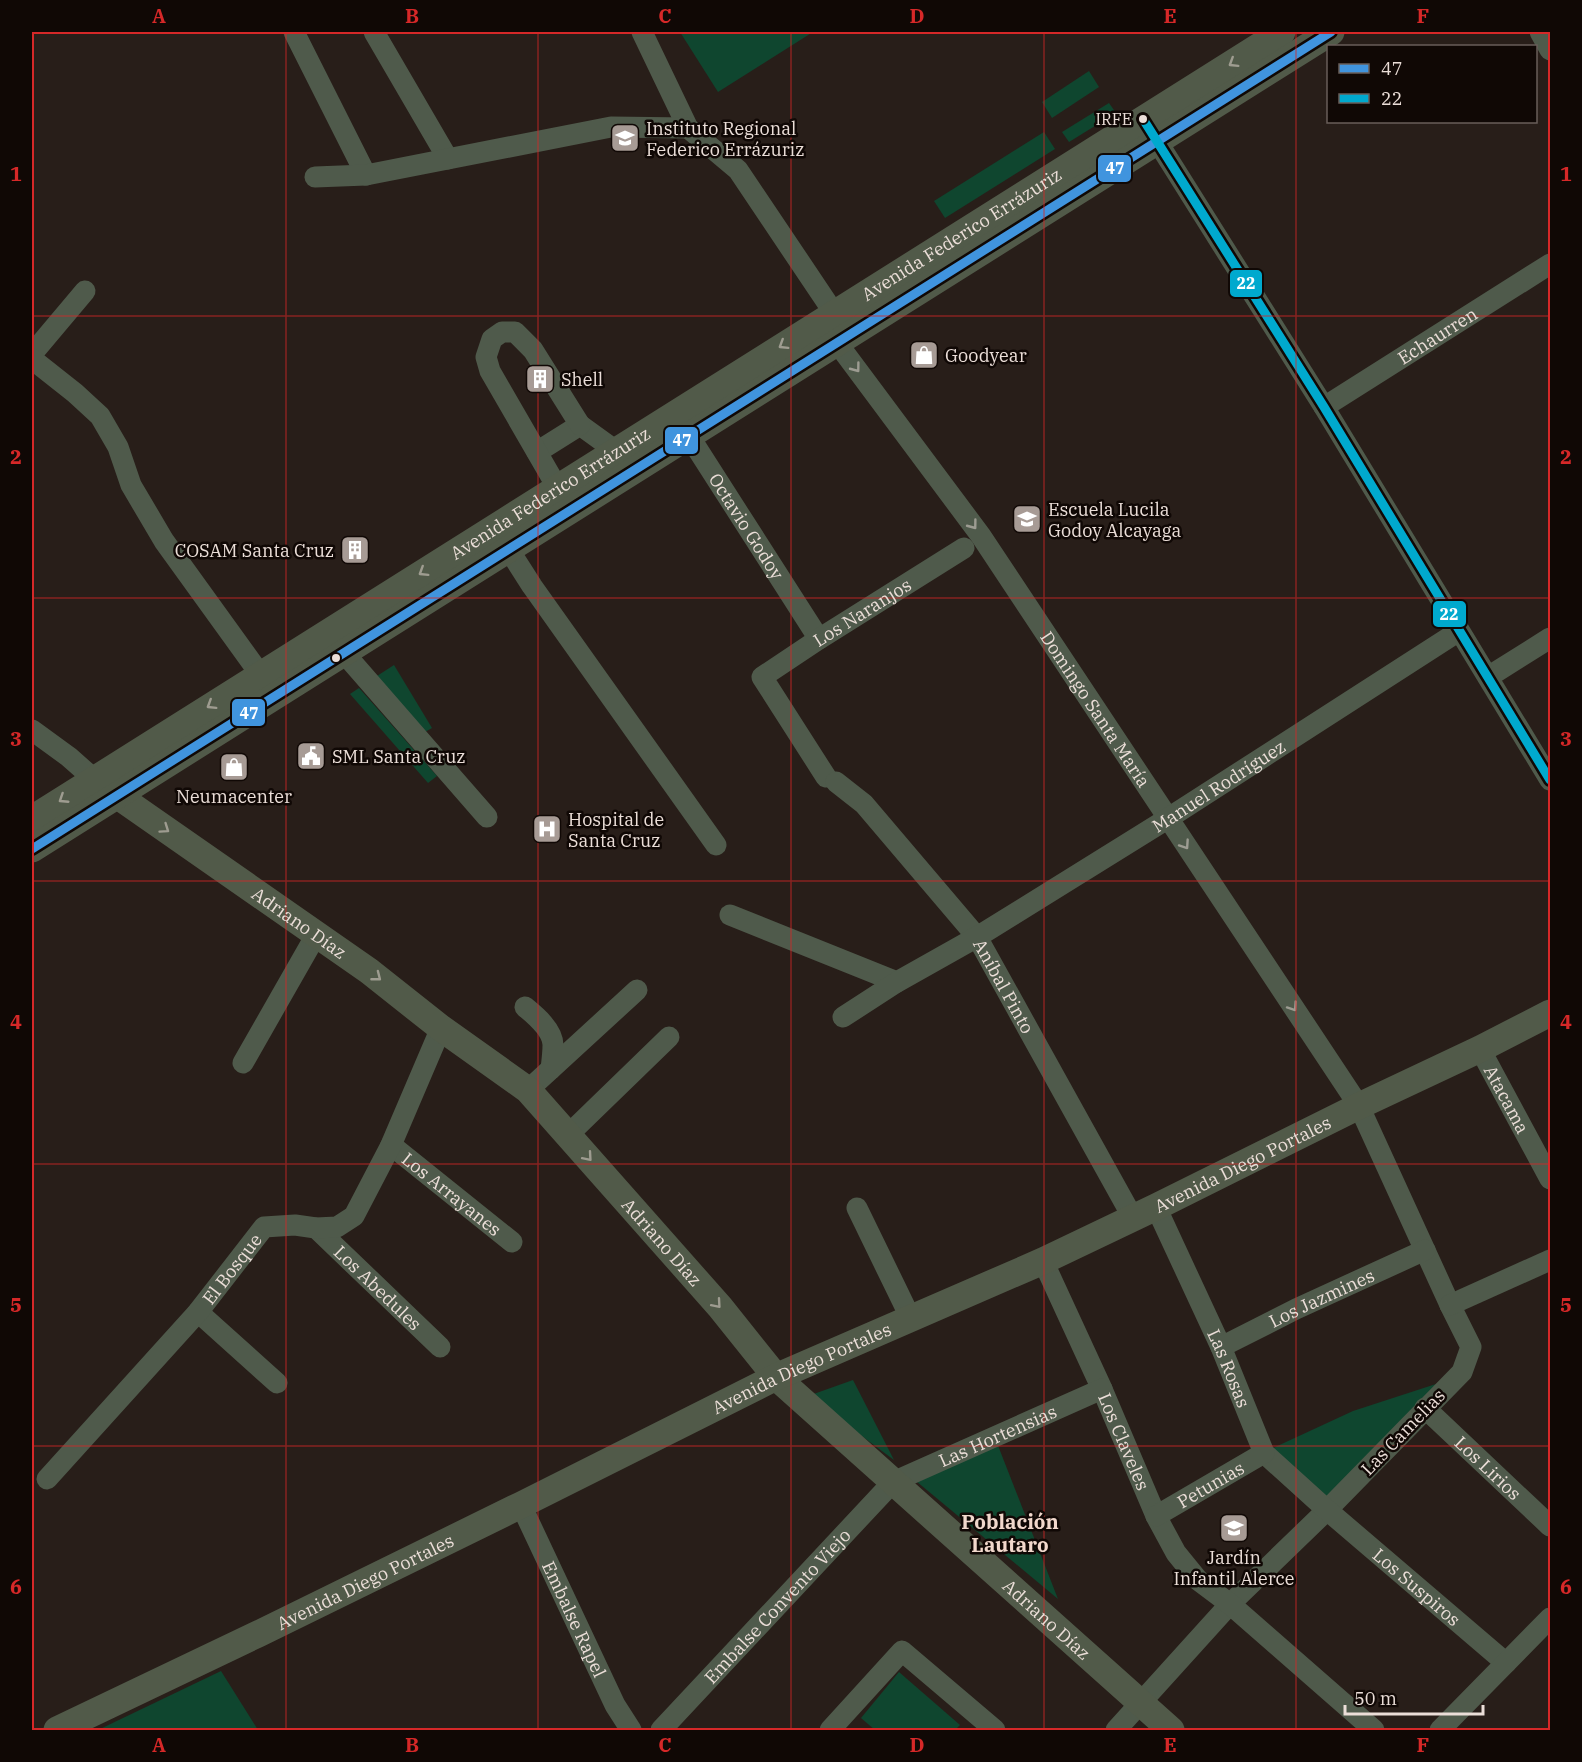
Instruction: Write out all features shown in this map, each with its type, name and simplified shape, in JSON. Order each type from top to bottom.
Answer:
[{"type":"main road","name":"Avenida Federico Errázuriz","points":[[1150,130],[1282,32]]},
{"type":"main road","name":"Avenida Federico Errázuriz","points":[[32,819],[260,674],[502,538],[682,425],[831,326],[1150,130],[1331,32]]},
{"type":"main road","name":"Avenida Federico Errázuriz","points":[[32,849],[344,653],[502,538],[558,487],[616,451],[682,425]]},
{"type":"main road","name":"Adriano Díaz","points":[[93,779],[369,971],[441,1028],[528,1090],[720,1307],[776,1377],[1171,1731]]},
{"type":"main road","name":"Avenida Diego Portales","points":[[57,1731],[521,1505],[776,1377],[1043,1261],[1551,1013]]},
{"type":"street","points":[[294,32],[366,175]]},
{"type":"street","points":[[374,32],[448,159]]},
{"type":"street","points":[[315,177],[366,175],[611,127],[688,128],[642,32]]},
{"type":"street","points":[[1540,32],[1551,50]]},
{"type":"street","name":"Domingo Santa María","points":[[688,128],[738,170],[831,326],[981,537],[1359,1106]]},
{"type":"street","points":[[1150,130],[1324,407],[1551,780]]},
{"type":"street","name":"Echaurren","points":[[1324,407],[1551,264]]},
{"type":"street","points":[[32,354],[85,291]]},
{"type":"street","points":[[558,487],[490,371],[486,357],[492,339],[502,332],[515,332],[525,340],[580,425],[616,451]]},
{"type":"street","points":[[32,359],[100,416],[118,447],[131,485],[164,541],[260,674]]},
{"type":"street","points":[[537,452],[580,425]]},
{"type":"street","name":"Octavio Godoy","points":[[682,425],[819,639]]},
{"type":"street","points":[[502,538],[532,586],[717,845]]},
{"type":"street","name":"Los Naranjos","points":[[831,780],[762,677],[964,548]]},
{"type":"street","name":"Manuel Rodríguez","points":[[843,1017],[1167,819],[1460,632]]},
{"type":"street","points":[[1488,677],[1551,638]]},
{"type":"street","points":[[344,653],[486,817]]},
{"type":"street","points":[[32,730],[93,779]]},
{"type":"street","name":"Aníbal Pinto","points":[[831,780],[864,804],[977,937],[1145,1212]]},
{"type":"street","points":[[730,915],[897,982]]},
{"type":"street","points":[[243,1063],[316,935]]},
{"type":"street","points":[[528,1090],[637,990]]},
{"type":"street","points":[[525,1007],[542,1024],[553,1042],[551,1069]]},
{"type":"street","name":"El Bosque","points":[[47,1479],[198,1312],[264,1227],[295,1225],[316,1228],[337,1227],[354,1216],[391,1145],[441,1028]]},
{"type":"street","points":[[568,1135],[669,1037]]},
{"type":"street","name":"Atacama","points":[[1480,1049],[1551,1179]]},
{"type":"street","name":"Las Camelias","points":[[1116,1731],[1230,1604],[1328,1510],[1462,1372],[1471,1347],[1359,1106]]},
{"type":"street","name":"Los Arrayanes","points":[[391,1145],[512,1242]]},
{"type":"street","points":[[857,1208],[911,1319]]},
{"type":"street","name":"Las Rosas","points":[[1145,1212],[1221,1347],[1264,1454],[1328,1510]]},
{"type":"street","name":"Los Abedules","points":[[316,1228],[440,1347]]},
{"type":"street","name":"Los Jazmines","points":[[1221,1347],[1296,1309],[1425,1250]]},
{"type":"street","points":[[1450,1305],[1551,1260]]},
{"type":"street","name":"Los Claveles","points":[[1043,1261],[1102,1389],[1156,1516],[1176,1553],[1198,1580],[1230,1604],[1374,1731]]},
{"type":"street","points":[[198,1312],[277,1383]]},
{"type":"street","name":"Las Hortensias","points":[[893,1482],[1102,1389]]},
{"type":"street","name":"Los Lirios","points":[[1425,1408],[1551,1526]]},
{"type":"street","name":"Petunias","points":[[1156,1516],[1264,1454]]},
{"type":"street","name":"Embalse Convento Viejo","points":[[661,1731],[893,1482]]},
{"type":"street","name":"Embalse Rapel","points":[[521,1505],[615,1705],[631,1731]]},
{"type":"street","name":"Los Suspiros","points":[[1328,1510],[1506,1663]]},
{"type":"street","points":[[1440,1731],[1551,1618]]},
{"type":"street","points":[[830,1731],[902,1651],[981,1726]]},
{"type":"green space","points":[[680,32],[813,32],[718,92]]},
{"type":"green space","points":[[1089,71],[1099,87],[1052,118],[1042,102]]},
{"type":"green space","points":[[1109,103],[1116,113],[1069,142],[1062,132]]},
{"type":"green space","points":[[1044,132],[1055,149],[945,218],[934,201]]},
{"type":"green space","points":[[394,665],[432,728],[425,732],[377,676]]},
{"type":"green space","points":[[359,688],[437,776],[428,783],[350,694]]},
{"type":"green space","points":[[853,1380],[894,1460],[808,1396]]},
{"type":"green space","points":[[1439,1383],[1327,1497],[1273,1448],[1353,1411]]},
{"type":"green space","points":[[997,1443],[1058,1599],[916,1481]]},
{"type":"green space","points":[[221,1671],[258,1730],[98,1730]]},
{"type":"green space","points":[[899,1672],[960,1725],[955,1730],[875,1730],[861,1718]]},
{"type":"transit line","name":"47","points":[[32,849],[1331,32]]},
{"type":"transit line","name":"22","points":[[1143,119],[1324,407],[1550,780]]},
{"type":"place","name":"IRFE","points":[[1143,119]]},
{"type":"place","name":"Instituto Regional Federico Errázuriz","points":[[625,138]]},
{"type":"place","name":"Goodyear","points":[[924,355]]},
{"type":"place","name":"Shell","points":[[540,379]]},
{"type":"place","name":"Escuela Lucila Godoy Alcayaga","points":[[1027,519]]},
{"type":"place","name":"COSAM Santa Cruz","points":[[355,550]]},
{"type":"place","name":"SML Santa Cruz","points":[[311,756]]},
{"type":"place","name":"Neumacenter","points":[[234,767]]},
{"type":"place","name":"Hospital de Santa Cruz","points":[[547,829]]},
{"type":"place","name":"Jardín Infantil Alerce","points":[[1234,1528]]},
{"type":"district","name":"Población Lautaro","points":[[1010,1532]]}]
